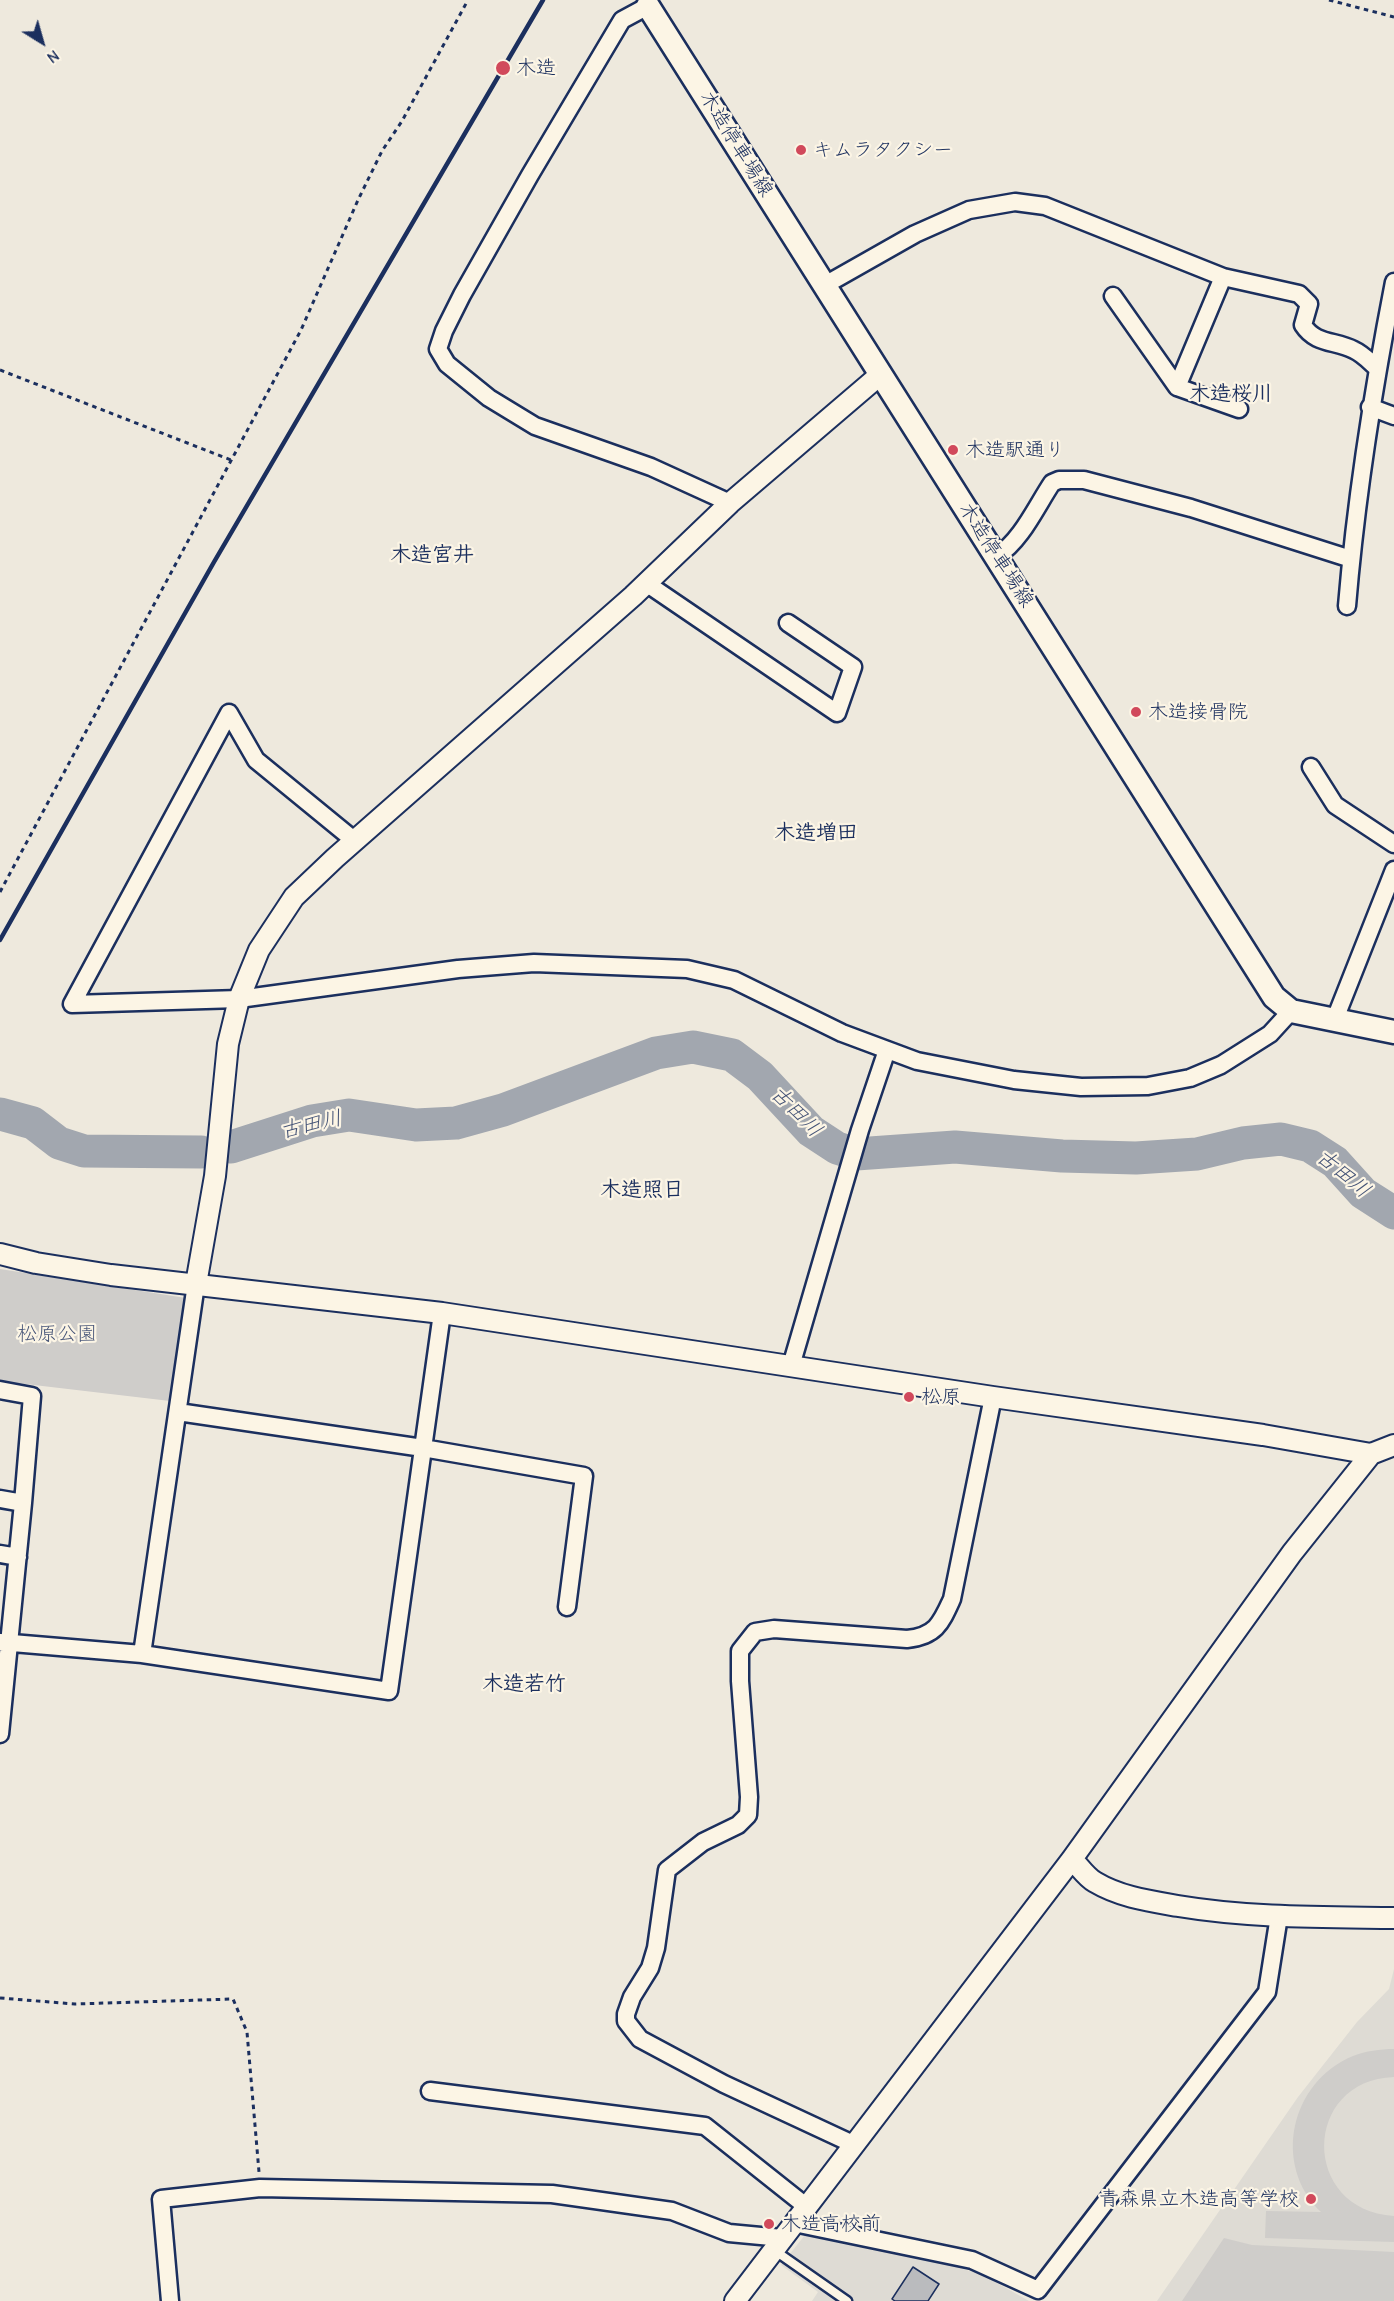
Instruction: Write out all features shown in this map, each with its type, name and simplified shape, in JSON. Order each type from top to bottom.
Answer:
[{"type":"main road","name":"木造停車場線","points":[[647,3],[1274,997],[1291,1011]]},
{"type":"main road","points":[[1291,1011],[1394,1032]]},
{"type":"street","points":[[647,3],[622,21],[530,175],[468,285],[444,331],[438,349],[447,364],[489,398],[535,426],[651,467],[730,503]]},
{"type":"street","points":[[825,285],[915,234],[969,210],[1015,202],[1045,206],[1223,278],[1299,294],[1309,304],[1303,325],[1309,335],[1331,344],[1352,348],[1377,368]]},
{"type":"street","points":[[1177,387],[1223,278]]},
{"type":"street","points":[[1347,606],[1370,407],[1394,282]]},
{"type":"street","points":[[1113,296],[1177,387],[1239,409]]},
{"type":"street","points":[[142,1654],[196,1284],[215,1176],[228,1044],[239,999],[259,950],[294,897],[646,583],[730,503],[881,374]]},
{"type":"street","points":[[1370,407],[1394,416]]},
{"type":"street","points":[[997,556],[1005,551],[1018,535],[1052,483],[1059,480],[1084,480],[1191,508],[1351,559]]},
{"type":"street","points":[[646,583],[837,713],[853,668],[788,623]]},
{"type":"street","points":[[355,841],[256,760],[229,713],[72,1004],[239,999],[458,969],[534,963],[687,969],[734,980],[842,1033],[917,1061],[1014,1080],[1081,1087],[1148,1086],[1190,1078],[1221,1065],[1270,1034],[1291,1011]]},
{"type":"street","points":[[1311,767],[1335,805],[1394,844]]},
{"type":"street","points":[[1335,1019],[1394,870]]},
{"type":"street","points":[[791,1366],[860,1130],[887,1050]]},
{"type":"street","points":[[0,1254],[36,1263],[100,1273],[442,1313],[1371,1454]]},
{"type":"street","points":[[5,1643],[142,1654],[389,1691],[442,1313]]},
{"type":"street","points":[[0,1390],[32,1396],[18,1557],[5,1643],[0,1734]]},
{"type":"street","points":[[855,2145],[724,2084],[640,2039],[626,2021],[626,2014],[632,1996],[650,1968],[656,1948],[667,1870],[703,1842],[738,1825],[748,1815],[749,1797],[740,1682],[740,1651],[755,1632],[774,1629],[907,1639],[924,1637],[942,1621],[952,1599],[993,1397]]},
{"type":"street","points":[[178,1412],[423,1448],[584,1476],[567,1607]]},
{"type":"street","points":[[735,2301],[1072,1859],[1292,1553],[1371,1454],[1394,1445]]},
{"type":"street","points":[[0,1499],[23,1503]]},
{"type":"street","points":[[0,1554],[18,1557]]},
{"type":"street","points":[[1072,1859],[1092,1881],[1119,1894],[1216,1912],[1279,1916],[1394,1918]]},
{"type":"street","points":[[170,2301],[161,2199],[260,2188],[552,2194],[672,2211],[729,2233],[783,2237],[972,2260],[1038,2290],[1267,1992],[1279,1916]]},
{"type":"street","points":[[430,2091],[705,2126],[807,2207]]},
{"type":"lane","points":[[783,2237],[847,2301]]},
{"type":"path","points":[[0,892],[301,330],[382,151],[402,121],[468,0]]},
{"type":"path","points":[[1329,0],[1394,17]]},
{"type":"path","points":[[0,370],[231,460]]},
{"type":"path","points":[[0,1998],[75,2004],[234,1999],[247,2031],[260,2188]]},
{"type":"shaded area","name":"青森県立木造高等学校","points":[[1394,1969],[1394,2301],[1157,2301],[1298,2097],[1357,2022],[1389,1989]]},
{"type":"shaded area","points":[[805,2235],[946,2264],[983,2275],[1029,2301],[812,2301],[818,2292],[781,2265]]},
{"type":"green space","name":"松原公園","points":[[0,1269],[186,1298],[170,1401],[0,1381]]},
{"type":"green space","points":[[1394,2049],[1394,2077],[1364,2084],[1342,2099],[1329,2121],[1324,2145],[1328,2170],[1341,2192],[1363,2208],[1394,2216],[1394,2242],[1265,2238],[1266,2211],[1321,2212],[1306,2193],[1296,2171],[1293,2149],[1295,2126],[1302,2104],[1315,2085],[1332,2068],[1353,2056]]},
{"type":"green space","points":[[1224,2238],[1252,2245],[1394,2252],[1394,2301],[1182,2301]]},
{"type":"building","points":[[913,2267],[939,2284],[928,2301],[895,2301],[892,2299]]},
{"type":"waterway","name":"古田川","points":[[231,1147],[312,1121],[349,1115],[416,1125],[456,1123],[503,1110],[656,1053],[693,1047],[732,1055],[760,1076],[811,1131],[837,1148],[856,1154],[955,1147],[1062,1156],[1136,1158],[1197,1154],[1243,1143],[1281,1139],[1310,1146],[1335,1162],[1363,1193],[1394,1213]]},
{"type":"waterway","name":"古田川","points":[[0,1114],[33,1123],[59,1143],[84,1151],[201,1152]]},
{"type":"railway","points":[[0,940],[214,562],[543,0]]},
{"type":"place","name":"木造","points":[[503,68]]},
{"type":"place","name":"キムラタクシー","points":[[801,150]]},
{"type":"place","name":"木造駅通り","points":[[953,450]]},
{"type":"place","name":"木造接骨院","points":[[1136,712]]},
{"type":"place","name":"松原","points":[[909,1397]]},
{"type":"place","name":"青森県立木造高等学校","points":[[1311,2199]]},
{"type":"place","name":"木造高校前","points":[[769,2224]]},
{"type":"district","name":"木造桜川","points":[[1231,394]]},
{"type":"district","name":"木造宮井","points":[[432,555]]},
{"type":"district","name":"木造増田","points":[[816,833]]},
{"type":"district","name":"木造照日","points":[[642,1190]]},
{"type":"district","name":"木造若竹","points":[[524,1684]]}]
